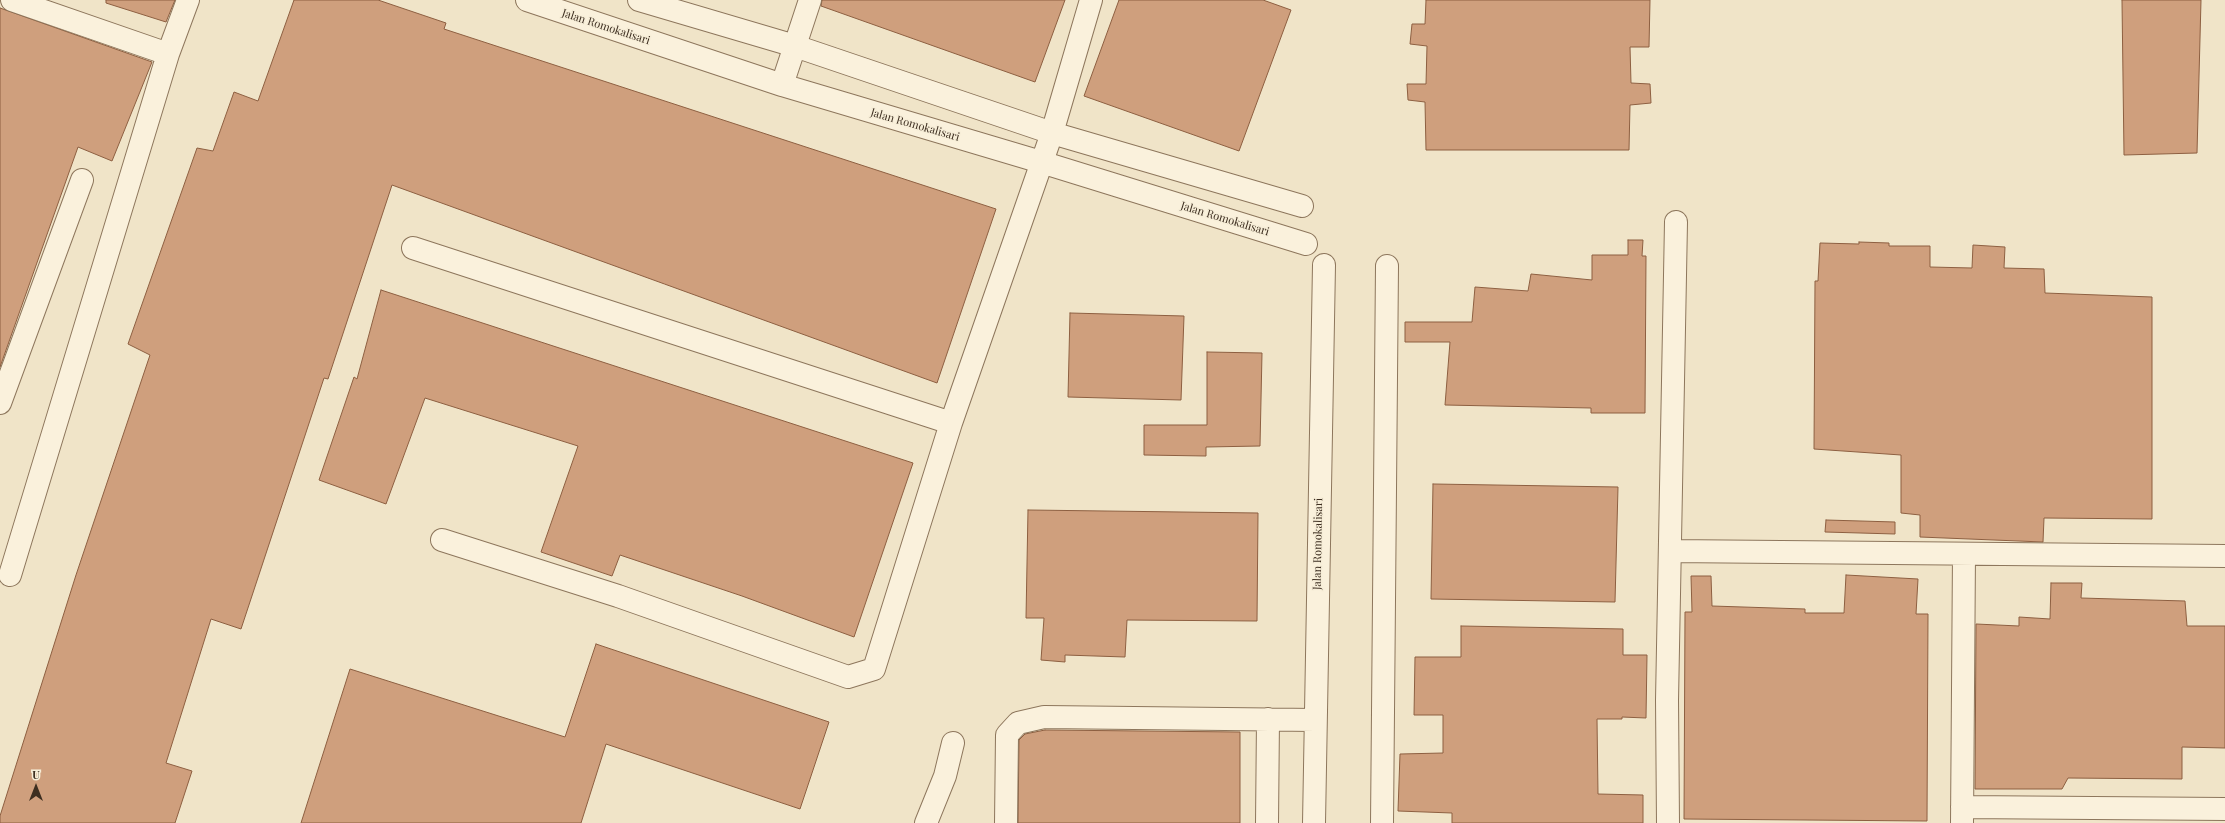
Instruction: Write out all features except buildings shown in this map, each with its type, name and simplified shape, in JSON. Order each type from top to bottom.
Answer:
[{"type":"lane","points":[[12,0],[168,54]]},
{"type":"lane","points":[[10,575],[168,54],[188,0]]},
{"type":"lane","name":"Jalan Romokalisari","points":[[527,0],[782,85],[1041,162],[1306,244]]},
{"type":"lane","points":[[638,0],[795,46],[1052,133],[1302,206]]},
{"type":"lane","points":[[782,85],[810,0]]},
{"type":"lane","points":[[442,540],[618,596],[848,677],[874,669],[951,423],[1052,133],[1092,0]]},
{"type":"lane","points":[[0,403],[82,180]]},
{"type":"lane","points":[[1668,823],[1670,551],[1676,222]]},
{"type":"lane","points":[[413,248],[951,423]]},
{"type":"lane","name":"Jalan Romokalisari","points":[[1314,823],[1324,265]]},
{"type":"lane","points":[[1382,823],[1387,266]]},
{"type":"lane","points":[[1670,551],[2225,556]]},
{"type":"lane","points":[[1964,554],[1962,815],[2225,809]]},
{"type":"lane","points":[[1006,823],[1007,735],[1018,723],[1044,717],[1315,720]]},
{"type":"lane","points":[[1267,823],[1268,719]]},
{"type":"lane","points":[[926,823],[945,776],[953,743]]}]
